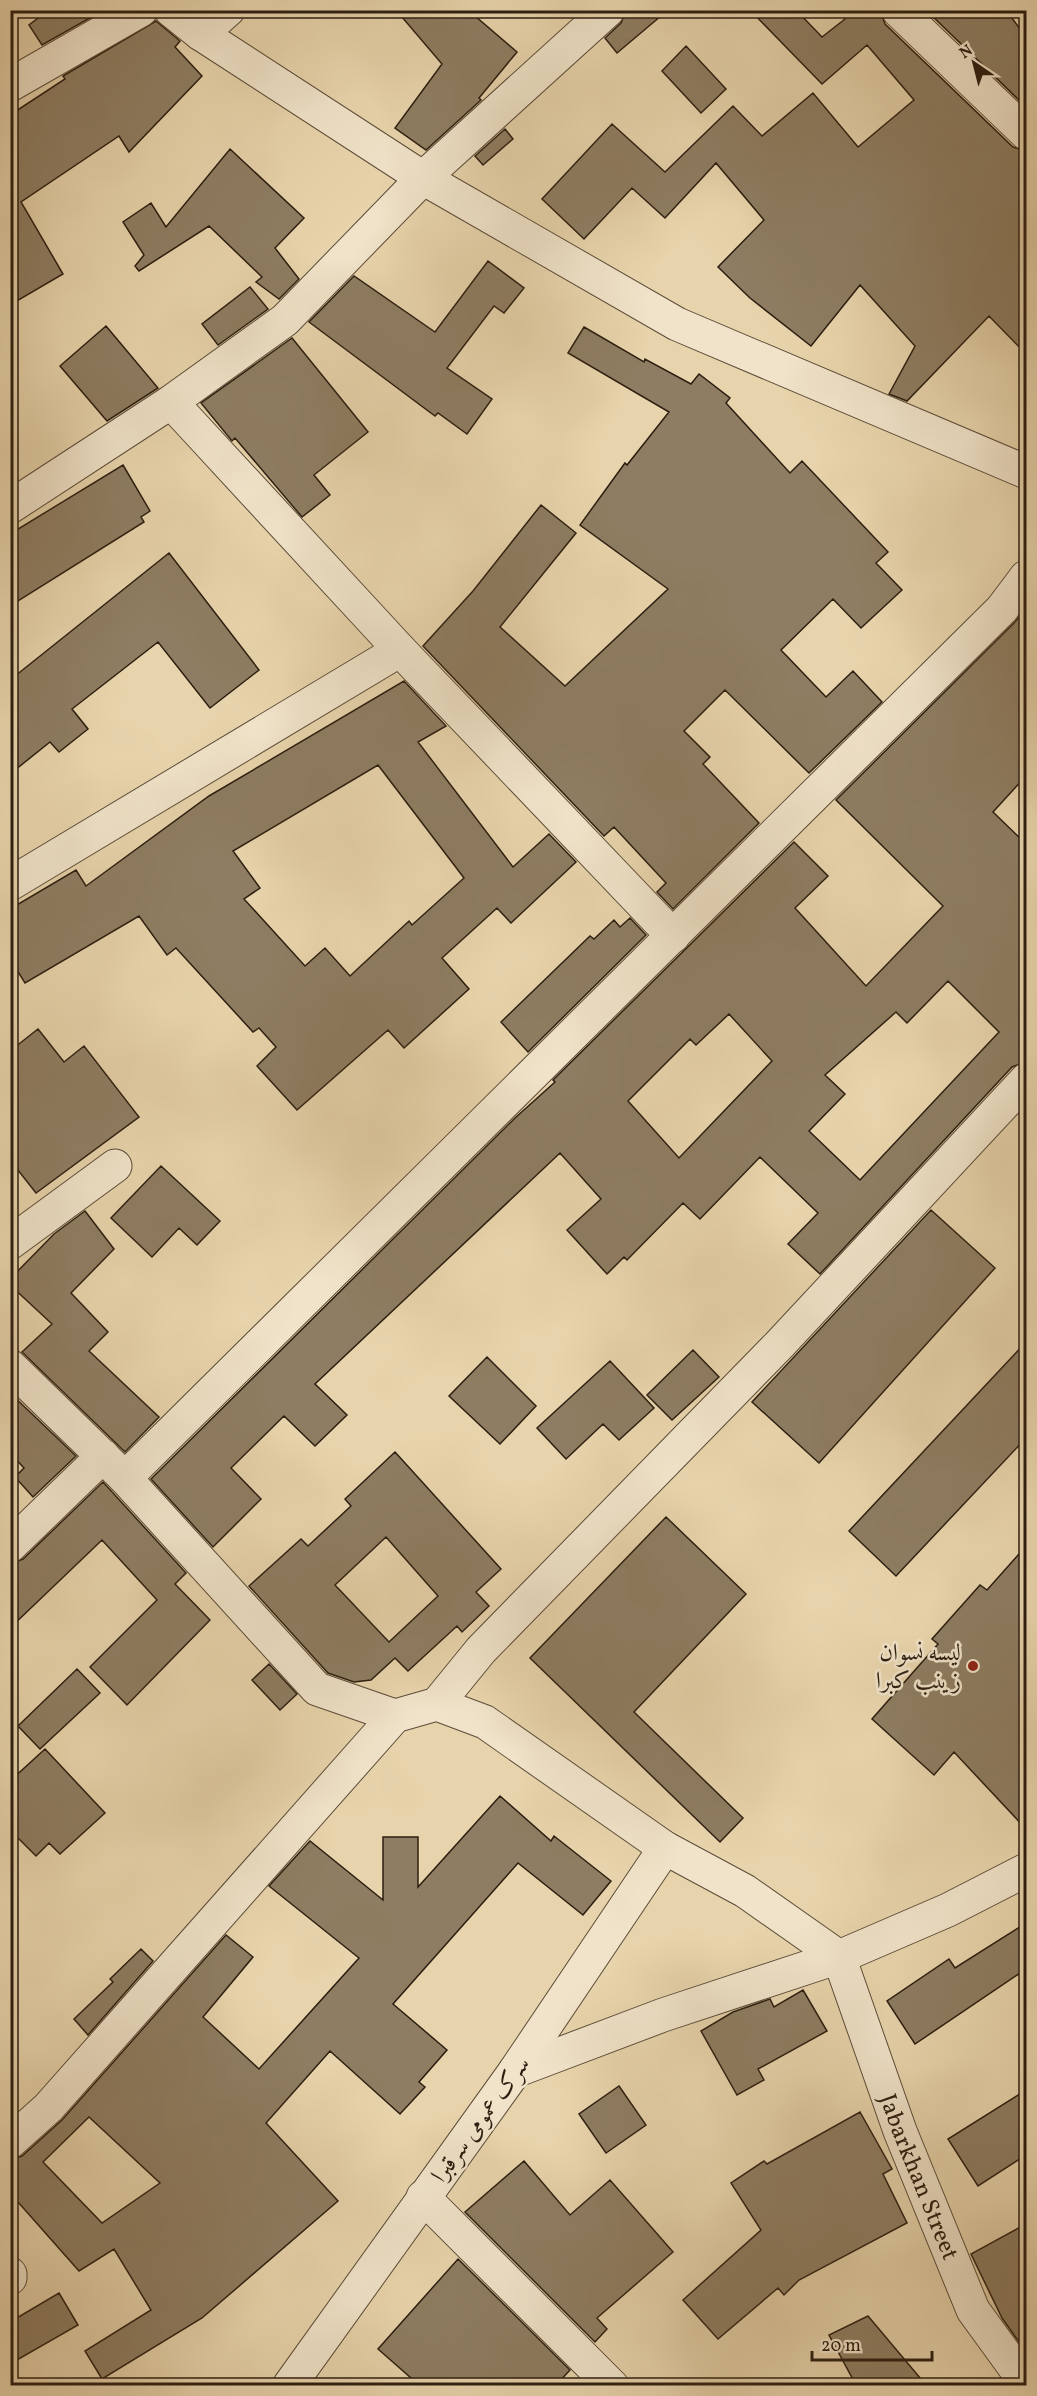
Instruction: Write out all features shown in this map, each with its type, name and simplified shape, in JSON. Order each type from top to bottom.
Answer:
[{"type":"street","points":[[10,85],[141,10]]},
{"type":"street","points":[[171,10],[201,34],[423,178],[677,324],[1026,472]]},
{"type":"street","points":[[201,34],[228,10]]},
{"type":"street","points":[[10,507],[171,402],[285,320],[423,178],[608,10]]},
{"type":"street","points":[[898,10],[1026,133]]},
{"type":"street","points":[[171,402],[400,650],[673,936]]},
{"type":"street","points":[[10,1546],[114,1467],[673,936],[1002,609],[1026,577]]},
{"type":"street","points":[[10,884],[400,650]]},
{"type":"street","points":[[10,2142],[48,2108],[395,1716],[437,1704],[481,1650],[780,1344],[1026,1080]]},
{"type":"street","points":[[10,1243],[115,1166]]},
{"type":"street","points":[[10,1366],[114,1467],[317,1689],[395,1716]]},
{"type":"street","points":[[437,1704],[485,1722],[665,1848],[745,1891],[838,1957]]},
{"type":"street","name":"سرک عمومی سرقبرا","points":[[289,2385],[515,2071],[665,1848]]},
{"type":"street","points":[[515,2071],[663,2015],[838,1957],[948,1910],[1026,1870]]},
{"type":"street","name":"Jabarkhan Street","points":[[838,1957],[900,2131],[973,2310],[1026,2383]]},
{"type":"street","points":[[423,2197],[612,2385]]},
{"type":"building","points":[[49,10],[94,10],[97,14],[42,45],[29,25]]},
{"type":"building","points":[[396,10],[468,10],[517,52],[479,98],[481,100],[426,150],[395,128],[442,64]]},
{"type":"building","points":[[626,10],[668,10],[617,53],[605,38],[621,23]]},
{"type":"building","points":[[750,10],[796,10],[822,37],[845,19],[837,10],[880,10],[885,24],[1013,147],[1026,151],[1026,354],[989,316],[907,401],[889,394],[915,346],[860,285],[811,346],[750,298],[718,267],[764,220],[716,163],[665,218],[632,188],[584,239],[542,199],[612,124],[665,172],[733,106],[762,136],[813,93],[858,147],[914,100],[867,45],[822,84]]},
{"type":"building","points":[[926,10],[1006,10],[1026,37],[1026,102],[1023,104]]},
{"type":"building","points":[[156,21],[180,41],[175,47],[202,76],[129,152],[119,136],[21,202],[63,274],[10,305],[10,115],[65,79],[63,76]]},
{"type":"building","points":[[686,46],[726,89],[701,113],[662,71]]},
{"type":"building","points":[[505,129],[513,139],[483,165],[475,156]]},
{"type":"building","points":[[230,149],[304,218],[275,248],[299,279],[279,299],[256,282],[262,277],[209,226],[139,271],[135,266],[144,255],[123,222],[151,203],[166,227]]},
{"type":"building","points":[[488,261],[524,288],[504,313],[494,306],[447,368],[492,399],[467,434],[438,413],[435,416],[309,322],[354,276],[435,332]]},
{"type":"building","points":[[250,287],[268,309],[218,345],[202,324]]},
{"type":"building","points":[[106,326],[158,388],[107,421],[60,366]]},
{"type":"building","points":[[584,327],[644,362],[645,359],[691,384],[699,374],[730,398],[726,403],[790,473],[802,461],[888,552],[876,563],[902,590],[861,628],[833,599],[781,650],[826,697],[853,671],[882,702],[809,773],[725,690],[684,731],[710,757],[703,764],[759,823],[673,909],[657,892],[666,883],[614,827],[604,836],[423,646],[473,591],[541,505],[576,533],[500,627],[565,686],[668,589],[580,525],[625,463],[627,465],[669,412],[568,353]]},
{"type":"building","points":[[292,338],[368,432],[314,475],[330,495],[302,517],[235,438],[232,441],[201,403]]},
{"type":"building","points":[[123,465],[150,511],[141,517],[144,522],[10,606],[10,534]]},
{"type":"building","points":[[169,553],[259,670],[210,708],[158,642],[72,709],[88,729],[59,752],[50,742],[10,774],[10,680]]},
{"type":"building","points":[[1026,608],[1026,776],[993,812],[1026,844],[1026,1062],[1012,1067],[820,1274],[788,1244],[818,1213],[760,1157],[700,1219],[683,1203],[627,1260],[624,1257],[607,1274],[567,1230],[601,1199],[560,1153],[315,1384],[347,1415],[315,1446],[284,1416],[231,1468],[261,1499],[213,1547],[151,1479],[515,1118],[555,1082],[553,1080],[794,842],[828,876],[795,908],[866,986],[943,906],[836,800],[1015,622]],"holes":[[[948,981],[999,1032],[860,1180],[809,1131],[845,1094],[825,1075],[896,1012],[907,1023]],[[729,1014],[772,1061],[679,1158],[628,1101],[690,1039],[696,1045]]]},
{"type":"building","points":[[404,681],[446,726],[418,742],[513,867],[549,834],[576,862],[511,923],[497,908],[442,958],[469,989],[404,1048],[388,1030],[297,1110],[257,1066],[276,1047],[259,1028],[253,1032],[176,948],[167,955],[139,916],[25,983],[10,959],[10,909],[76,870],[86,886],[209,796]],"holes":[[[378,765],[464,878],[412,925],[409,921],[350,976],[325,948],[305,966],[244,899],[260,888],[233,851]]]},
{"type":"building","points":[[630,918],[646,935],[528,1052],[501,1022],[590,936],[594,939],[614,920],[620,927]]},
{"type":"building","points":[[38,1029],[64,1062],[84,1046],[139,1117],[36,1193],[10,1160],[10,1051]]},
{"type":"building","points":[[161,1166],[220,1221],[197,1245],[179,1228],[152,1257],[111,1218]]},
{"type":"building","points":[[931,1210],[995,1268],[819,1463],[752,1402]]},
{"type":"building","points":[[85,1211],[114,1249],[71,1293],[108,1332],[89,1351],[159,1417],[125,1452],[22,1352],[52,1324],[10,1285],[10,1279],[54,1234]]},
{"type":"building","points":[[1026,1342],[1026,1438],[896,1576],[849,1531]]},
{"type":"building","points":[[693,1350],[719,1377],[672,1420],[647,1395]]},
{"type":"building","points":[[487,1357],[536,1406],[500,1444],[449,1396]]},
{"type":"building","points":[[610,1361],[654,1408],[619,1440],[603,1424],[566,1459],[537,1428]]},
{"type":"building","points":[[10,1393],[76,1456],[33,1497],[15,1477],[24,1468],[10,1453]]},
{"type":"building","points":[[395,1452],[501,1569],[476,1592],[489,1606],[462,1632],[457,1626],[408,1671],[395,1658],[371,1680],[354,1682],[328,1673],[249,1586],[301,1539],[308,1546],[351,1506],[345,1499]],"holes":[[[386,1537],[438,1596],[389,1642],[335,1585]]]},
{"type":"building","points":[[103,1482],[186,1573],[175,1584],[210,1620],[127,1705],[90,1667],[157,1600],[102,1540],[10,1628],[10,1564],[23,1559]]},
{"type":"building","points":[[666,1517],[746,1594],[634,1712],[743,1818],[720,1842],[530,1658]]},
{"type":"building","name":"لیسه نسوان زینب کبرا","points":[[1026,1546],[1026,1829],[954,1752],[934,1775],[872,1719],[938,1644],[932,1639],[980,1585],[987,1590]]},
{"type":"building","points":[[269,1664],[297,1694],[280,1710],[252,1680]]},
{"type":"building","points":[[77,1669],[100,1693],[40,1749],[18,1726]]},
{"type":"building","points":[[45,1749],[105,1813],[60,1854],[49,1843],[36,1856],[10,1830],[10,1781]]},
{"type":"building","points":[[500,1796],[551,1841],[554,1836],[611,1881],[583,1915],[518,1863],[393,2004],[447,2050],[419,2082],[425,2087],[400,2114],[330,2051],[266,2123],[338,2201],[202,2318],[102,2379],[85,2351],[151,2310],[114,2249],[79,2271],[10,2193],[10,2160],[22,2156],[62,2120],[226,1935],[253,1957],[203,2017],[259,2069],[359,1958],[269,1886],[310,1841],[383,1900],[383,1837],[418,1837],[418,1887]],"holes":[[[89,2117],[160,2183],[102,2223],[43,2162]]]},
{"type":"building","points":[[1026,1923],[1026,1969],[915,2044],[887,2001],[949,1959],[955,1968]]},
{"type":"building","points":[[141,1949],[153,1961],[88,2035],[74,2019],[113,1982],[110,1979]]},
{"type":"building","points":[[803,1990],[827,2031],[758,2069],[764,2080],[737,2095],[701,2031],[733,2012],[770,1999],[774,2007]]},
{"type":"building","points":[[619,2086],[646,2125],[606,2153],[579,2114]]},
{"type":"building","points":[[1026,2090],[1026,2155],[978,2186],[948,2139]]},
{"type":"building","points":[[860,2112],[892,2169],[883,2174],[907,2223],[799,2280],[784,2295],[778,2288],[718,2339],[683,2300],[761,2230],[731,2183],[764,2161],[767,2164]]},
{"type":"building","points":[[524,2161],[570,2215],[610,2180],[673,2252],[597,2318],[607,2329],[595,2342],[465,2212]]},
{"type":"building","points":[[1026,2224],[1026,2352],[1002,2318],[971,2254]]},
{"type":"building","points":[[458,2259],[570,2370],[556,2385],[419,2385],[378,2349]]},
{"type":"building","points":[[59,2293],[78,2325],[10,2364],[10,2322]]},
{"type":"building","points":[[868,2316],[926,2385],[856,2385],[829,2335]]},
{"type":"place","name":"لیسه نسوان زینب کبرا","points":[[973,1666]]}]
